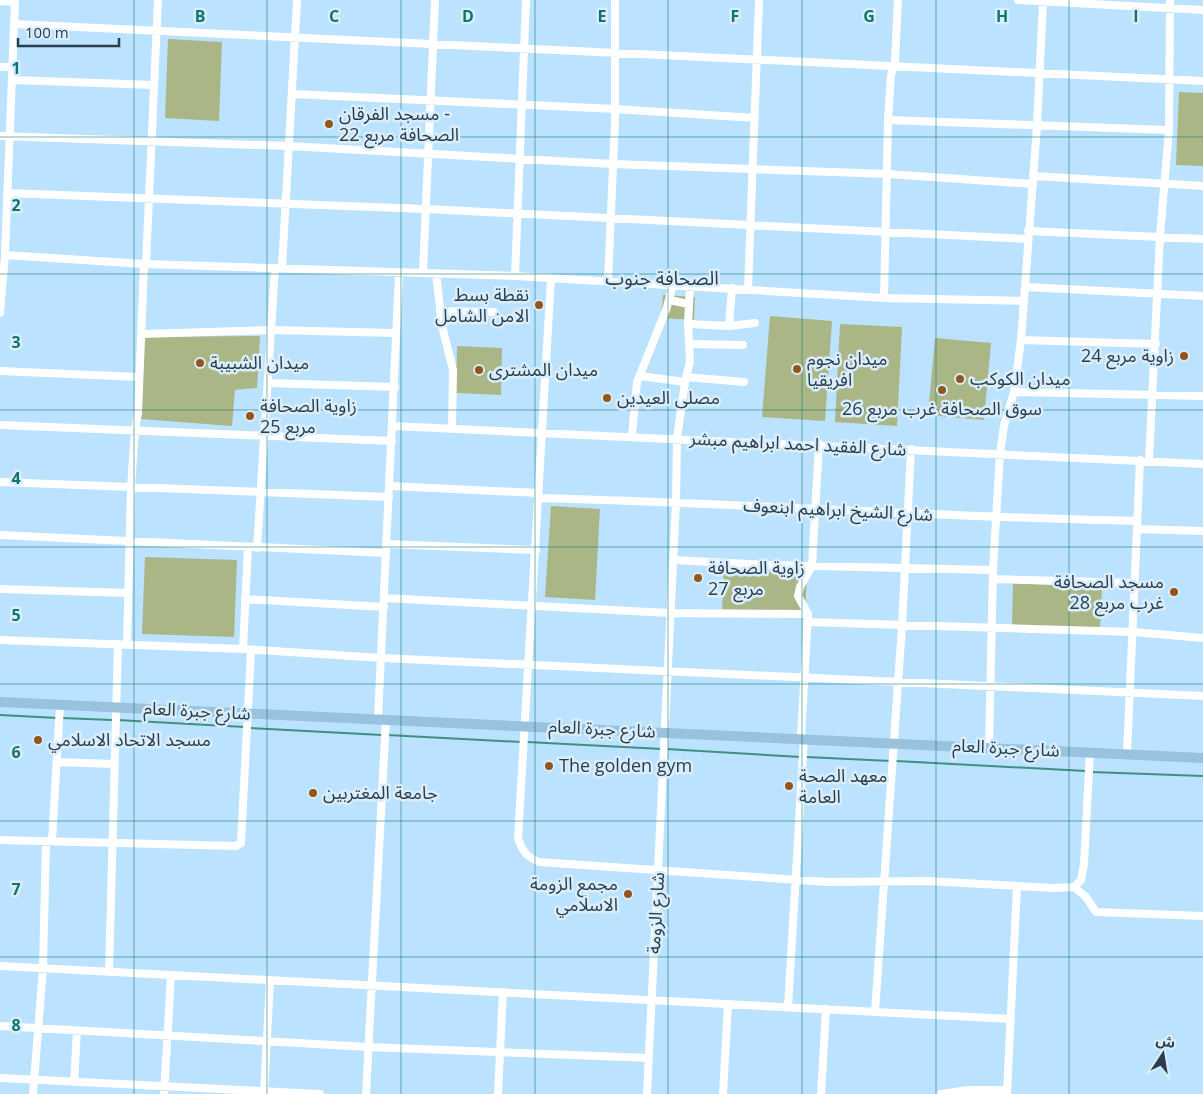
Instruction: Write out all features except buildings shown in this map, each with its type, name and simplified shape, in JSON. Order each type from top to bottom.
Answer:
[{"type":"main road","name":"شارع جبرة العام","points":[[0,702],[1203,758]]},
{"type":"street","points":[[108,972],[116,707],[128,593],[158,0]]},
{"type":"street","points":[[257,548],[271,330],[285,204],[297,0]]},
{"type":"street","points":[[424,272],[435,0]]},
{"type":"street","points":[[515,276],[524,106],[526,0]]},
{"type":"street","points":[[608,281],[615,109],[615,0]]},
{"type":"street","points":[[748,289],[759,0]]},
{"type":"street","points":[[884,298],[887,233],[888,120],[898,0]]},
{"type":"street","points":[[1018,0],[1203,10]]},
{"type":"street","points":[[1149,460],[1160,236],[1166,184],[1169,130],[1170,0]]},
{"type":"street","points":[[0,1],[15,1],[10,136],[4,168],[7,193],[5,254],[0,312]]},
{"type":"street","points":[[988,748],[1000,453],[1004,426],[1014,392],[1021,340],[1037,126],[1043,2]]},
{"type":"street","points":[[14,24],[155,32],[295,36],[758,60],[1039,71],[1203,81]]},
{"type":"street","points":[[0,66],[13,67]]},
{"type":"street","points":[[13,80],[154,85]]},
{"type":"street","points":[[292,94],[615,109],[755,118]]},
{"type":"street","points":[[888,120],[1169,130]]},
{"type":"street","points":[[0,136],[288,146],[613,164],[1203,186]]},
{"type":"street","points":[[7,193],[426,209],[887,233],[1160,236],[1203,239]]},
{"type":"street","points":[[5,254],[145,264],[398,273],[424,272],[884,298],[1024,301]]},
{"type":"street","points":[[366,1094],[398,273]]},
{"type":"street","points":[[436,274],[440,311],[452,370],[452,428]]},
{"type":"street","points":[[551,278],[518,838],[521,848],[528,858],[539,862],[828,882],[884,881],[1074,887],[1086,897],[1096,912],[1203,916]]},
{"type":"street","points":[[632,436],[636,394],[640,376],[670,300],[673,285]]},
{"type":"street","name":"شارع الزومة","points":[[646,1094],[659,871],[669,612],[676,502],[677,438],[685,380],[690,362],[688,304],[690,286]]},
{"type":"street","points":[[1025,286],[1203,296]]},
{"type":"street","points":[[729,326],[732,288]]},
{"type":"street","points":[[670,300],[688,304]]},
{"type":"street","points":[[440,311],[494,312]]},
{"type":"street","points":[[688,324],[729,326],[755,323]]},
{"type":"street","points":[[141,334],[271,330],[396,333]]},
{"type":"street","points":[[1021,340],[1156,344]]},
{"type":"street","points":[[689,344],[743,345]]},
{"type":"street","points":[[0,371],[139,377]]},
{"type":"street","points":[[640,376],[744,382]]},
{"type":"street","points":[[268,383],[395,387]]},
{"type":"street","points":[[1014,392],[1203,396]]},
{"type":"street","points":[[0,425],[135,429],[392,441]]},
{"type":"street","name":"شارع الفقيد احمد ابراهيم مبشر","points":[[393,426],[542,431],[1203,464]]},
{"type":"street","points":[[788,1007],[808,618],[798,596],[800,587],[812,566],[819,444]]},
{"type":"street","points":[[875,1012],[902,626],[911,449]]},
{"type":"street","points":[[1128,754],[1140,460]]},
{"type":"street","points":[[0,482],[389,497]]},
{"type":"street","name":"شارع الشيخ ابراهيم ابنعوف","points":[[390,486],[1137,525],[1203,531]]},
{"type":"street","points":[[0,535],[130,543],[386,553]]},
{"type":"street","points":[[386,544],[536,550]]},
{"type":"street","points":[[0,840],[236,846],[241,843],[249,713],[246,599],[248,547]]},
{"type":"street","points":[[673,560],[812,566],[994,570]]},
{"type":"street","points":[[994,579],[1136,583]]},
{"type":"street","points":[[0,589],[128,593]]},
{"type":"street","points":[[246,599],[532,605],[808,618],[902,626],[1134,632],[1203,638]]},
{"type":"street","points":[[0,640],[247,649],[382,658],[1203,696]]},
{"type":"street","points":[[33,1094],[43,968],[49,841],[57,762],[60,704]]},
{"type":"street","points":[[1074,887],[1081,880],[1084,864],[1090,752]]},
{"type":"street","points":[[57,762],[114,764]]},
{"type":"street","points":[[941,1094],[968,1090],[1007,1092],[1017,886]]},
{"type":"street","points":[[0,966],[1010,1019]]},
{"type":"street","points":[[164,1090],[171,975]]},
{"type":"street","points":[[264,1093],[270,980]]},
{"type":"street","points":[[498,1094],[503,992]]},
{"type":"street","points":[[723,1094],[728,1004]]},
{"type":"street","points":[[820,1094],[826,1009]]},
{"type":"street","points":[[0,1026],[368,1047],[649,1058]]},
{"type":"street","points":[[74,1082],[77,1030]]},
{"type":"street","points":[[0,1078],[164,1090],[320,1094]]},
{"type":"green space","points":[[168,39],[222,42],[219,121],[165,118]]},
{"type":"green space","points":[[1179,92],[1203,93],[1203,166],[1176,165]]},
{"type":"green space","points":[[663,295],[695,297],[694,320],[661,318]]},
{"type":"green space","name":"ميدان نجوم افريقيا","points":[[770,316],[832,321],[825,421],[762,417]]},
{"type":"green space","points":[[840,324],[902,327],[897,426],[835,422]]},
{"type":"green space","name":"ميدان الشبيبة","points":[[260,336],[257,388],[235,390],[232,426],[140,419],[144,337]]},
{"type":"green space","name":"ميدان الكوكب","points":[[935,338],[991,343],[984,420],[928,415]]},
{"type":"green space","name":"ميدان المشترى","points":[[457,346],[502,348],[501,395],[456,393]]},
{"type":"green space","points":[[551,506],[600,509],[595,600],[545,597]]},
{"type":"green space","points":[[145,557],[237,560],[234,637],[142,634]]},
{"type":"green space","points":[[724,569],[807,575],[805,613],[722,610]]},
{"type":"green space","points":[[1013,583],[1102,587],[1100,629],[1012,625]]},
{"type":"waterway","points":[[0,715],[58,718]]},
{"type":"waterway","points":[[62,718],[112,720]]},
{"type":"waterway","points":[[117,720],[245,727]]},
{"type":"waterway","points":[[249,728],[382,735]]},
{"type":"waterway","points":[[387,735],[522,742]]},
{"type":"waterway","points":[[527,742],[662,749]]},
{"type":"waterway","points":[[666,749],[801,757]]},
{"type":"waterway","points":[[806,757],[891,761]]},
{"type":"waterway","points":[[896,761],[1086,771]]},
{"type":"waterway","points":[[1091,772],[1203,776]]},
{"type":"place","name":"مسجد الفرقان - الصحافة مربع 22","points":[[329,124]]},
{"type":"place","name":"نقطة بسط الامن الشامل","points":[[539,305]]},
{"type":"place","name":"زاوية مربع 24","points":[[1184,356]]},
{"type":"place","name":"ميدان الشبيبة","points":[[200,363]]},
{"type":"place","name":"ميدان نجوم افريقيا","points":[[797,369]]},
{"type":"place","name":"ميدان المشترى","points":[[479,370]]},
{"type":"place","name":"ميدان الكوكب","points":[[960,379]]},
{"type":"place","name":"سوق الصحافة غرب مربع 26","points":[[942,390]]},
{"type":"place","name":"مصلى العيدين","points":[[607,398]]},
{"type":"place","name":"زاوية الصحافة مربع 25","points":[[250,416]]},
{"type":"place","name":"زاوية الصحافة مربع 27","points":[[698,578]]},
{"type":"place","name":"مسجد الصحافة غرب مربع 28","points":[[1174,592]]},
{"type":"place","name":"مسجد الاتحاد الاسلامي","points":[[38,740]]},
{"type":"place","name":"The golden gym","points":[[549,766]]},
{"type":"place","name":"معهد الصحة العامة","points":[[789,786]]},
{"type":"place","name":"جامعة المغتربين","points":[[313,793]]},
{"type":"place","name":"مجمع الزومة الاسلامي","points":[[628,894]]},
{"type":"district","name":"الصحافة جنوب","points":[[662,278]]}]
